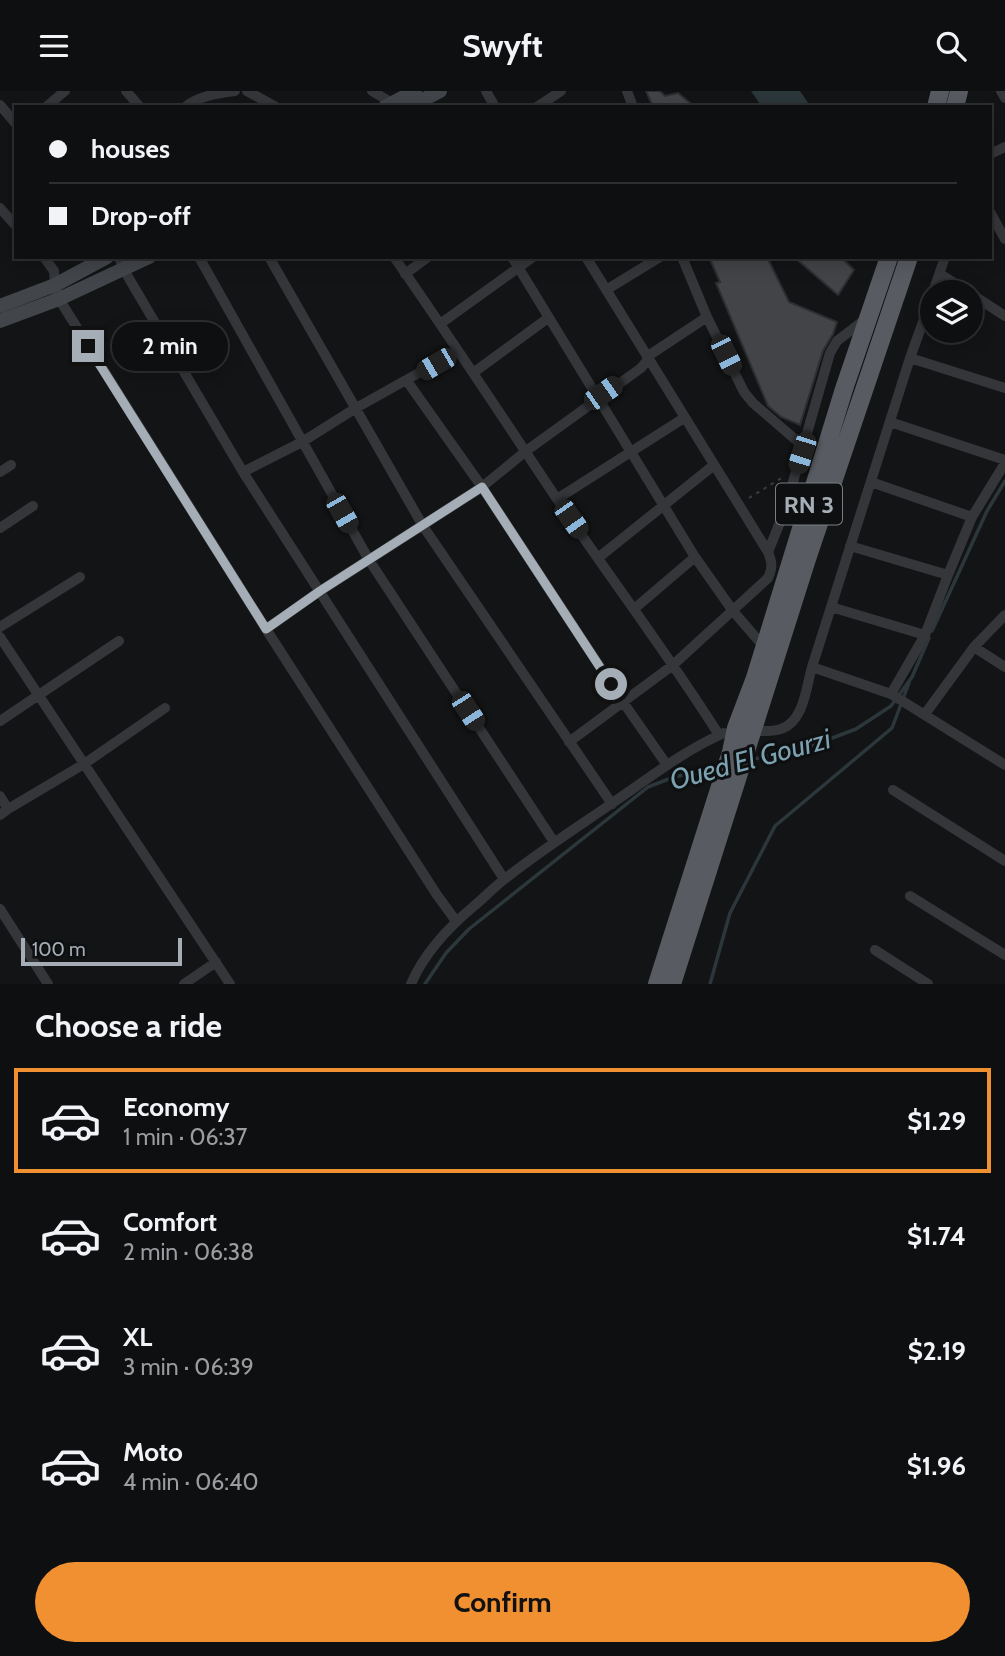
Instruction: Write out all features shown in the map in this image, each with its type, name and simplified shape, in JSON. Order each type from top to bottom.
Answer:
[{"type":"highway","name":"RN 3","points":[[742,739],[781,568],[888,259]]},
{"type":"highway","name":"RN 3","points":[[657,984],[807,559],[908,259]]},
{"type":"highway","name":"RN 3","points":[[672,984],[725,791]]},
{"type":"main road","points":[[388,105],[415,91]]},
{"type":"main road","points":[[413,105],[440,91]]},
{"type":"main road","points":[[57,292],[104,259]]},
{"type":"main road","points":[[0,309],[57,292],[122,263],[140,259]]},
{"type":"street","points":[[48,105],[65,91]]},
{"type":"street","points":[[126,91],[138,105]]},
{"type":"street","points":[[187,105],[191,101],[235,91]]},
{"type":"street","points":[[247,91],[272,105]]},
{"type":"street","points":[[372,91],[388,105]]},
{"type":"street","points":[[540,105],[561,91]]},
{"type":"street","points":[[1001,91],[1005,99]]},
{"type":"street","points":[[0,105],[14,122]]},
{"type":"street","points":[[0,208],[14,224]]},
{"type":"street","points":[[992,216],[1005,239]]},
{"type":"street","points":[[45,259],[54,271],[57,292],[266,629],[456,921]]},
{"type":"street","points":[[200,259],[369,560],[554,842]]},
{"type":"street","points":[[270,259],[424,526],[612,804]]},
{"type":"street","points":[[395,259],[719,735]]},
{"type":"street","points":[[405,274],[425,259]]},
{"type":"street","points":[[513,259],[695,557],[733,611],[764,647]]},
{"type":"street","points":[[440,324],[530,259]]},
{"type":"street","points":[[569,741],[673,665],[781,568],[772,562],[587,259]]},
{"type":"street","points":[[606,290],[657,259]]},
{"type":"street","points":[[683,259],[707,317],[744,392],[804,447]]},
{"type":"street","points":[[938,280],[945,259]]},
{"type":"street","points":[[122,263],[243,472],[505,879]]},
{"type":"street","points":[[940,274],[949,280]]},
{"type":"street","points":[[983,302],[1005,316]]},
{"type":"street","points":[[266,629],[499,475],[526,451],[640,368],[648,356],[707,317]]},
{"type":"street","points":[[768,552],[785,510],[833,347],[869,317]]},
{"type":"street","points":[[473,373],[548,318]]},
{"type":"street","points":[[411,984],[424,961],[456,921],[554,842],[667,765],[719,735],[742,739],[779,730],[794,722],[801,709],[920,330]]},
{"type":"street","points":[[243,472],[302,442],[356,408],[458,351]]},
{"type":"street","points":[[910,358],[1005,388]]},
{"type":"street","points":[[407,381],[482,487],[667,765]]},
{"type":"street","points":[[557,499],[684,418]]},
{"type":"street","points":[[890,422],[1005,461],[972,517],[925,635],[894,695]]},
{"type":"street","points":[[0,473],[11,465]]},
{"type":"street","points":[[598,558],[714,465]]},
{"type":"street","points":[[871,482],[972,517]]},
{"type":"street","points":[[0,528],[33,506]]},
{"type":"street","points":[[850,546],[948,575]]},
{"type":"street","points":[[634,609],[695,557]]},
{"type":"street","points":[[0,627],[79,577]]},
{"type":"street","points":[[831,607],[925,635]]},
{"type":"street","points":[[925,714],[974,647],[1001,627],[1005,615]]},
{"type":"street","points":[[0,637],[230,984]]},
{"type":"street","points":[[0,721],[119,641]]},
{"type":"street","points":[[974,647],[1005,667]]},
{"type":"street","points":[[812,667],[894,695],[1005,765]]},
{"type":"street","points":[[0,796],[4,812],[84,764],[165,708]]},
{"type":"street","points":[[893,790],[1005,861]]},
{"type":"street","points":[[910,896],[1005,955]]},
{"type":"street","points":[[0,909],[48,984]]},
{"type":"street","points":[[875,950],[928,984]]},
{"type":"street","points":[[184,984],[216,962]]},
{"type":"path","points":[[739,505],[798,467]]},
{"type":"shaded area","points":[[751,91],[800,91],[810,105],[761,105]]},
{"type":"building","points":[[646,91],[660,91],[665,96],[678,93],[693,105],[652,105]]},
{"type":"building","points":[[710,259],[768,259],[789,302],[837,322],[823,351],[800,425],[781,417],[768,406],[716,283],[720,282]]},
{"type":"building","points":[[796,259],[843,259],[854,270],[838,295]]},
{"type":"waterway","name":"Oued El Gourzi","points":[[932,631],[987,511],[1005,481]]},
{"type":"waterway","name":"Oued El Gourzi","points":[[750,760],[811,746],[856,729],[891,706],[912,677],[929,638]]},
{"type":"waterway","points":[[710,984],[730,913],[775,826],[892,728],[909,683]]},
{"type":"waterway","name":"Oued El Gourzi","points":[[425,984],[446,953],[469,929],[648,787],[674,777],[719,767]]},
{"type":"route","points":[[88,346],[266,629],[482,487],[611,684]]}]
